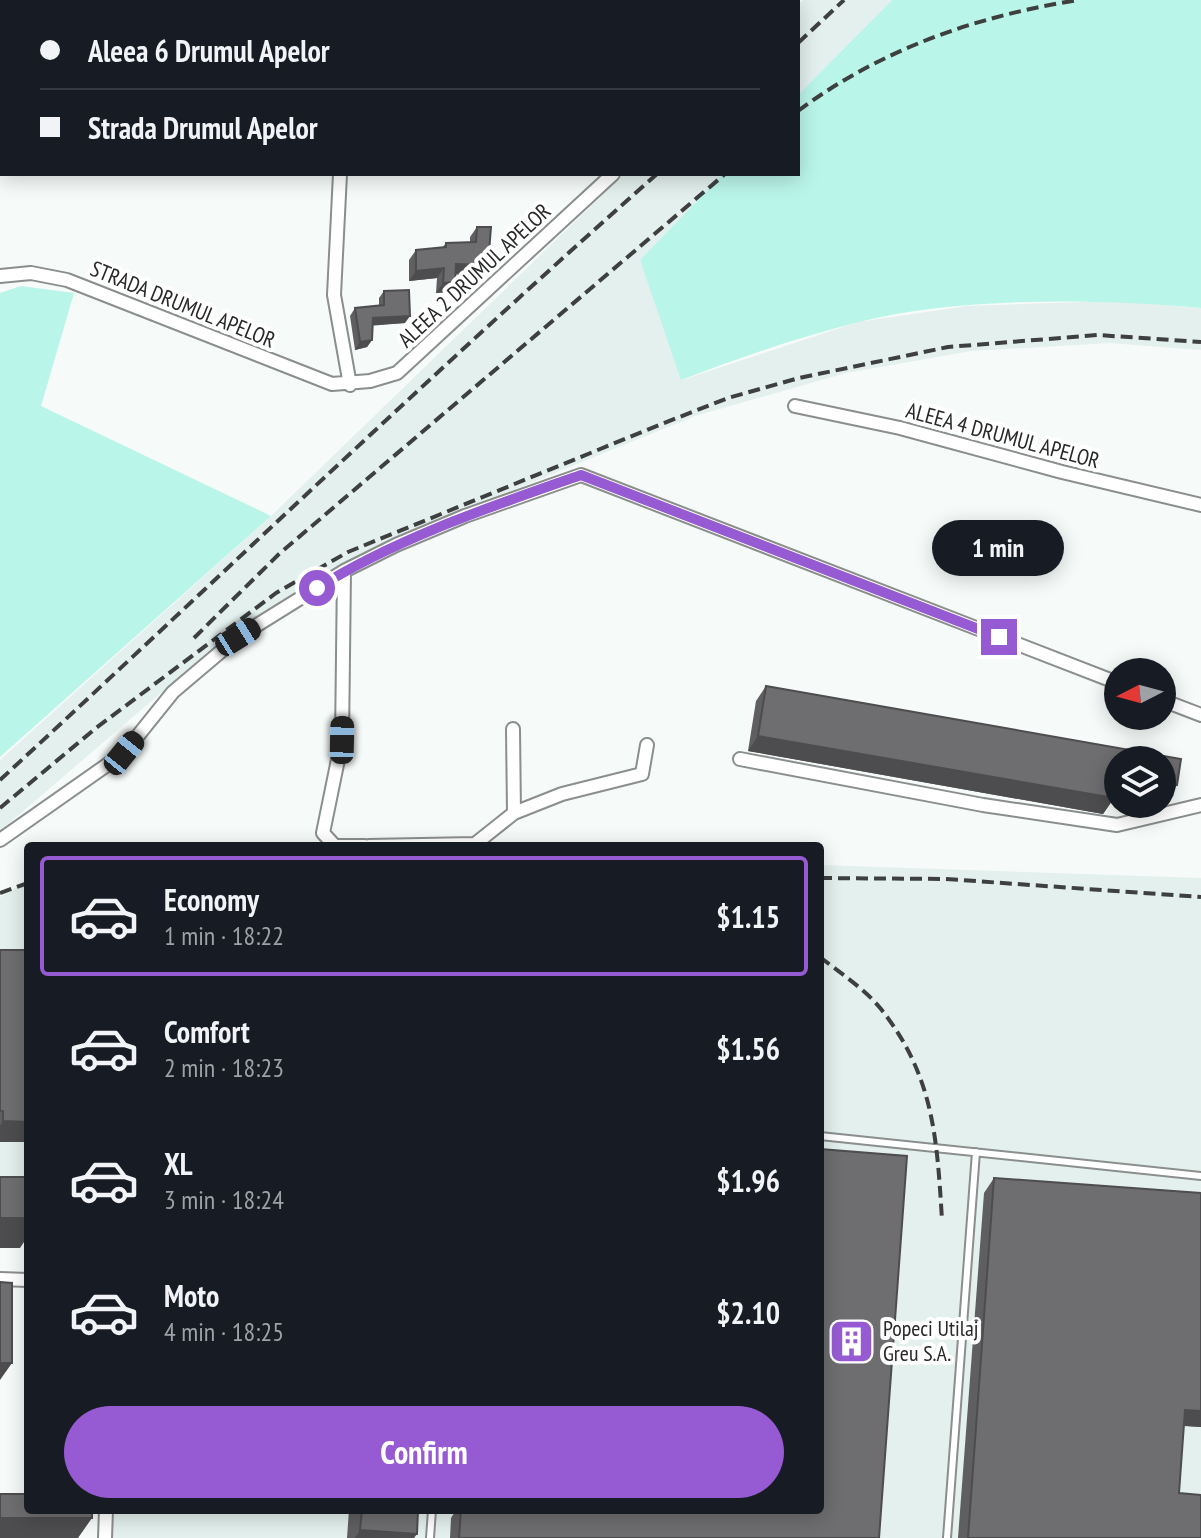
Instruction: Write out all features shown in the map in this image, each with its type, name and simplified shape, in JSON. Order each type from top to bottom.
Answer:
[{"type":"street","points":[[340,176],[334,295],[350,385]]},
{"type":"street","name":"ALEEA 2 DRUMUL APELOR","points":[[350,385],[397,373],[611,176]]},
{"type":"street","name":"STRADA DRUMUL APELOR","points":[[0,276],[31,273],[67,280],[142,307],[313,378],[350,385]]},
{"type":"street","name":"ALEEA 4 DRUMUL APELOR","points":[[795,406],[900,428],[1062,472],[1201,505]]},
{"type":"street","points":[[0,840],[124,753],[173,692],[238,637],[344,571],[465,516],[581,475],[1104,678]]},
{"type":"street","points":[[331,842],[323,833],[342,740],[344,571]]},
{"type":"street","points":[[1176,705],[1201,715]]},
{"type":"street","points":[[513,729],[514,813]]},
{"type":"street","points":[[478,842],[514,813],[562,794],[642,774],[647,745]]},
{"type":"street","points":[[740,759],[983,805],[1117,825],[1201,805]]},
{"type":"street","points":[[0,1279],[24,1280]]},
{"type":"street","points":[[105,1538],[106,1514]]},
{"type":"lane","points":[[824,1136],[1201,1176]]},
{"type":"lane","points":[[947,1538],[976,1152]]},
{"type":"lane","points":[[430,1538],[432,1514]]},
{"type":"shaded area","points":[[803,0],[892,0],[800,93],[800,3]]},
{"type":"shaded area","points":[[622,176],[721,176],[640,260],[682,380],[858,322],[967,306],[1115,301],[1201,308],[1201,350],[1110,343],[971,351],[846,373],[695,416],[383,543],[211,650],[0,831],[0,760],[271,516]]},
{"type":"shaded area","points":[[824,865],[1201,878],[1201,1538],[105,1538],[106,1514],[824,1514]]},
{"type":"shaded area","points":[[24,883],[24,1181],[0,1181],[0,897]]},
{"type":"green space","points":[[892,0],[1201,0],[1201,308],[1027,302],[938,308],[895,314],[833,329],[681,380],[640,260],[721,176],[800,176],[800,93]]},
{"type":"green space","points":[[21,286],[74,293],[41,406],[271,516],[0,757],[0,293]]},
{"type":"building","points":[[477,227],[491,227],[488,265],[456,264],[455,282],[443,283],[444,268],[416,271],[416,250],[446,247],[446,243],[476,242]]},
{"type":"building","points":[[409,290],[410,316],[373,318],[372,340],[360,342],[355,308],[384,305],[384,291]]},
{"type":"building","points":[[766,686],[1107,746],[1104,746],[1104,796],[758,736]]},
{"type":"building","points":[[1176,758],[1181,759],[1176,785]]},
{"type":"building","points":[[0,950],[24,950],[24,1122],[3,1121],[3,1111],[0,1111]]},
{"type":"building","name":"Popeci Utilaj Greu S.A.","points":[[824,1149],[907,1156],[879,1538],[459,1538],[461,1514],[824,1514]]},
{"type":"building","points":[[0,1177],[24,1177],[24,1218],[0,1218]]},
{"type":"building","points":[[994,1178],[1201,1193],[1201,1411],[1185,1410],[1179,1493],[1201,1495],[1201,1538],[968,1538]]},
{"type":"building","points":[[0,1282],[12,1283],[12,1363],[0,1363]]},
{"type":"building","points":[[0,1494],[24,1494],[24,1514],[92,1514],[92,1518],[0,1518]]},
{"type":"building","points":[[362,1514],[418,1514],[417,1534],[360,1530]]},
{"type":"railway","points":[[800,41],[844,0]]},
{"type":"railway","points":[[800,110],[863,70],[931,38],[1003,15],[1078,0]]},
{"type":"railway","points":[[0,780],[409,399],[655,176]]},
{"type":"railway","points":[[194,638],[279,554],[723,176]]},
{"type":"railway","points":[[0,808],[96,728],[276,593],[348,552],[728,398],[799,378],[948,347],[1098,335],[1201,342]]},
{"type":"railway","points":[[824,878],[946,879],[1201,897]]},
{"type":"railway","points":[[0,893],[24,884]]},
{"type":"railway","points":[[824,960],[875,1002],[899,1034],[912,1059],[930,1109],[942,1220]]},
{"type":"place","name":"Popeci Utilaj Greu S.A.","points":[[852,1341]]},
{"type":"route","points":[[317,588],[396,545],[465,516],[581,475],[999,637]]}]
